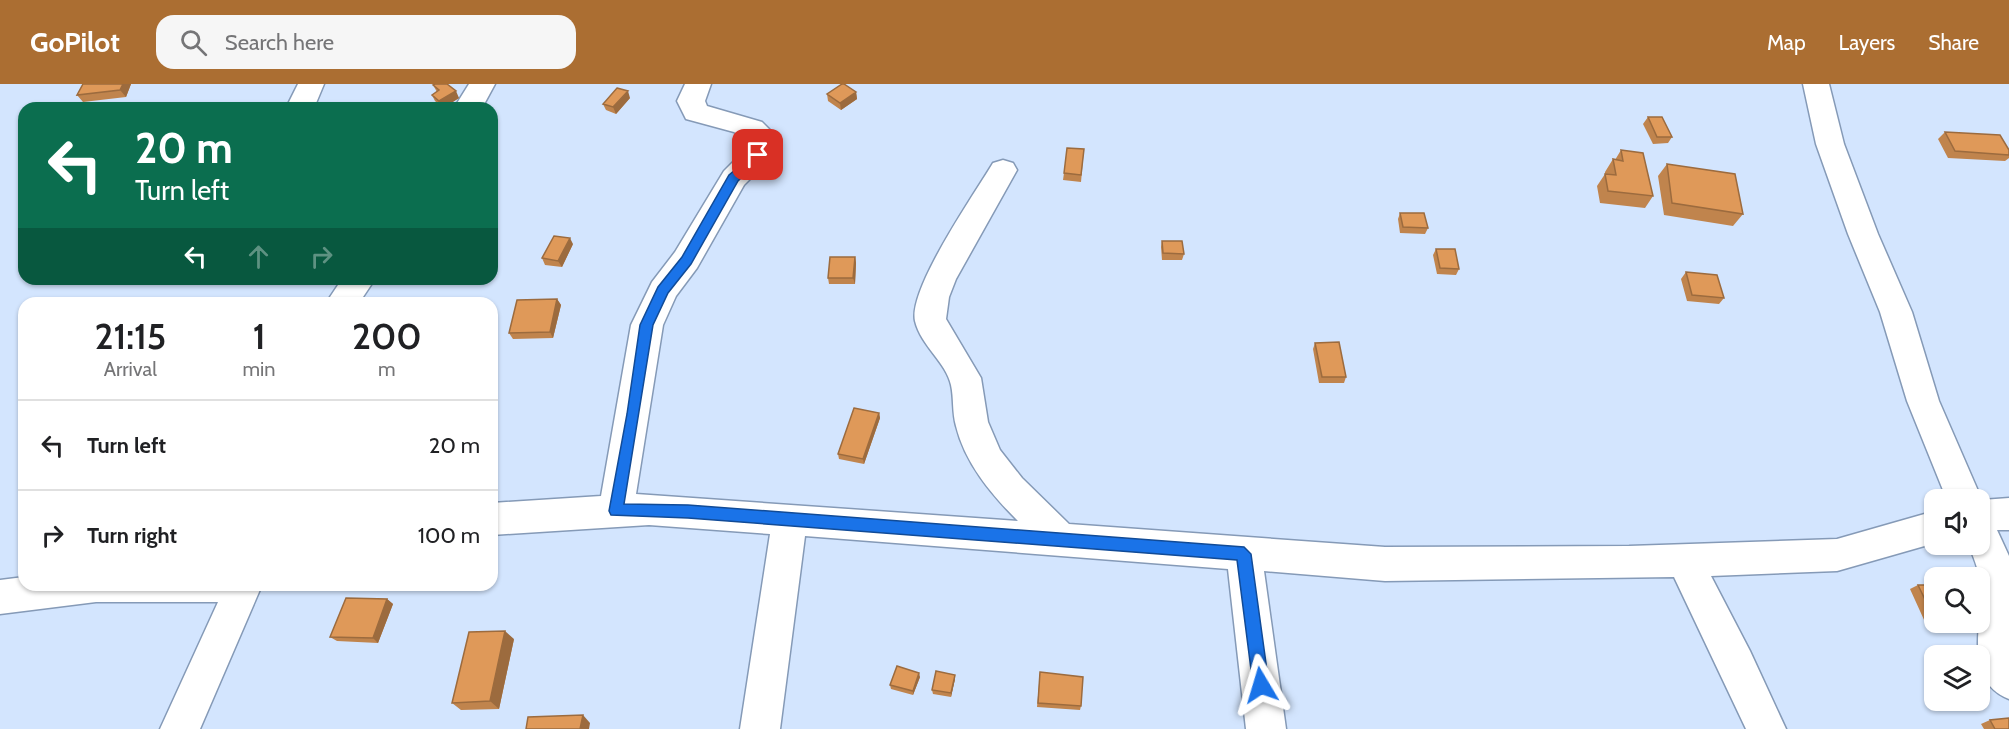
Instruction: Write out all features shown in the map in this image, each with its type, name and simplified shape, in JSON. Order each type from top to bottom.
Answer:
[{"type":"street","points":[[303,102],[311,84]]},
{"type":"street","points":[[472,102],[482,84]]},
{"type":"street","points":[[616,511],[634,414],[647,325],[663,290],[686,260],[718,202],[734,178],[765,147],[767,141],[762,134],[750,127],[696,112],[691,101],[698,84]]},
{"type":"street","points":[[1816,84],[1839,167],[1863,234],[1896,312],[1923,401],[1960,489]]},
{"type":"street","points":[[1003,170],[944,274],[933,298],[929,316],[939,338],[963,373],[969,393],[972,428],[982,451],[1003,480],[1060,539]]},
{"type":"street","points":[[498,519],[649,509],[1385,564],[1684,561],[1837,555],[1924,530]]},
{"type":"street","points":[[1990,515],[2009,514]]},
{"type":"street","points":[[760,729],[790,519]]},
{"type":"street","points":[[1990,553],[1998,585],[1994,647],[2009,680]]},
{"type":"street","points":[[1244,554],[1266,729]]},
{"type":"street","points":[[1684,561],[1737,664],[1766,729]]},
{"type":"street","points":[[0,597],[48,591]]},
{"type":"street","points":[[180,729],[241,591]]},
{"type":"building","points":[[83,84],[123,84],[120,90],[77,95]]},
{"type":"building","points":[[447,84],[456,91],[439,101],[432,95],[439,90],[433,85]]},
{"type":"building","points":[[842,84],[856,92],[840,103],[827,94]]},
{"type":"building","points":[[617,88],[628,91],[613,107],[603,104]]},
{"type":"building","points":[[1648,117],[1662,117],[1672,137],[1657,137]]},
{"type":"building","points":[[1945,132],[2000,135],[2009,150],[2009,155],[1955,151]]},
{"type":"building","points":[[1067,148],[1084,149],[1081,175],[1064,173]]},
{"type":"building","points":[[1621,150],[1643,153],[1653,196],[1608,191],[1605,174],[1616,175],[1613,159],[1623,161]]},
{"type":"building","points":[[1667,164],[1735,174],[1743,214],[1672,203]]},
{"type":"building","points":[[1400,213],[1424,213],[1428,228],[1403,227]]},
{"type":"building","points":[[554,236],[570,238],[558,261],[542,258]]},
{"type":"building","points":[[1162,241],[1182,241],[1184,254],[1163,253]]},
{"type":"building","points":[[1436,249],[1455,249],[1459,269],[1440,268]]},
{"type":"building","points":[[830,257],[855,257],[853,278],[828,278]]},
{"type":"building","points":[[1686,272],[1717,275],[1724,298],[1692,295]]},
{"type":"building","points":[[557,299],[550,332],[509,333],[517,300]]},
{"type":"building","points":[[1339,342],[1346,377],[1322,377],[1315,343]]},
{"type":"building","points":[[854,408],[879,413],[863,459],[838,454]]},
{"type":"building","points":[[1918,585],[1924,585],[1924,597]]},
{"type":"building","points":[[346,598],[387,599],[373,638],[330,637]]},
{"type":"building","points":[[505,631],[490,701],[452,703],[469,632]]},
{"type":"building","points":[[897,666],[919,673],[913,691],[890,685]]},
{"type":"building","points":[[936,671],[955,675],[951,693],[932,690]]},
{"type":"building","points":[[1040,672],[1083,677],[1081,706],[1038,703]]},
{"type":"building","points":[[583,715],[580,729],[526,729],[528,717]]},
{"type":"building","points":[[2009,718],[2009,729],[1995,729],[1990,720]]},
{"type":"route","points":[[758,155],[734,178],[713,210],[686,260],[663,290],[647,325],[634,414],[616,511],[649,509],[688,511],[1244,554],[1261,685]]}]
